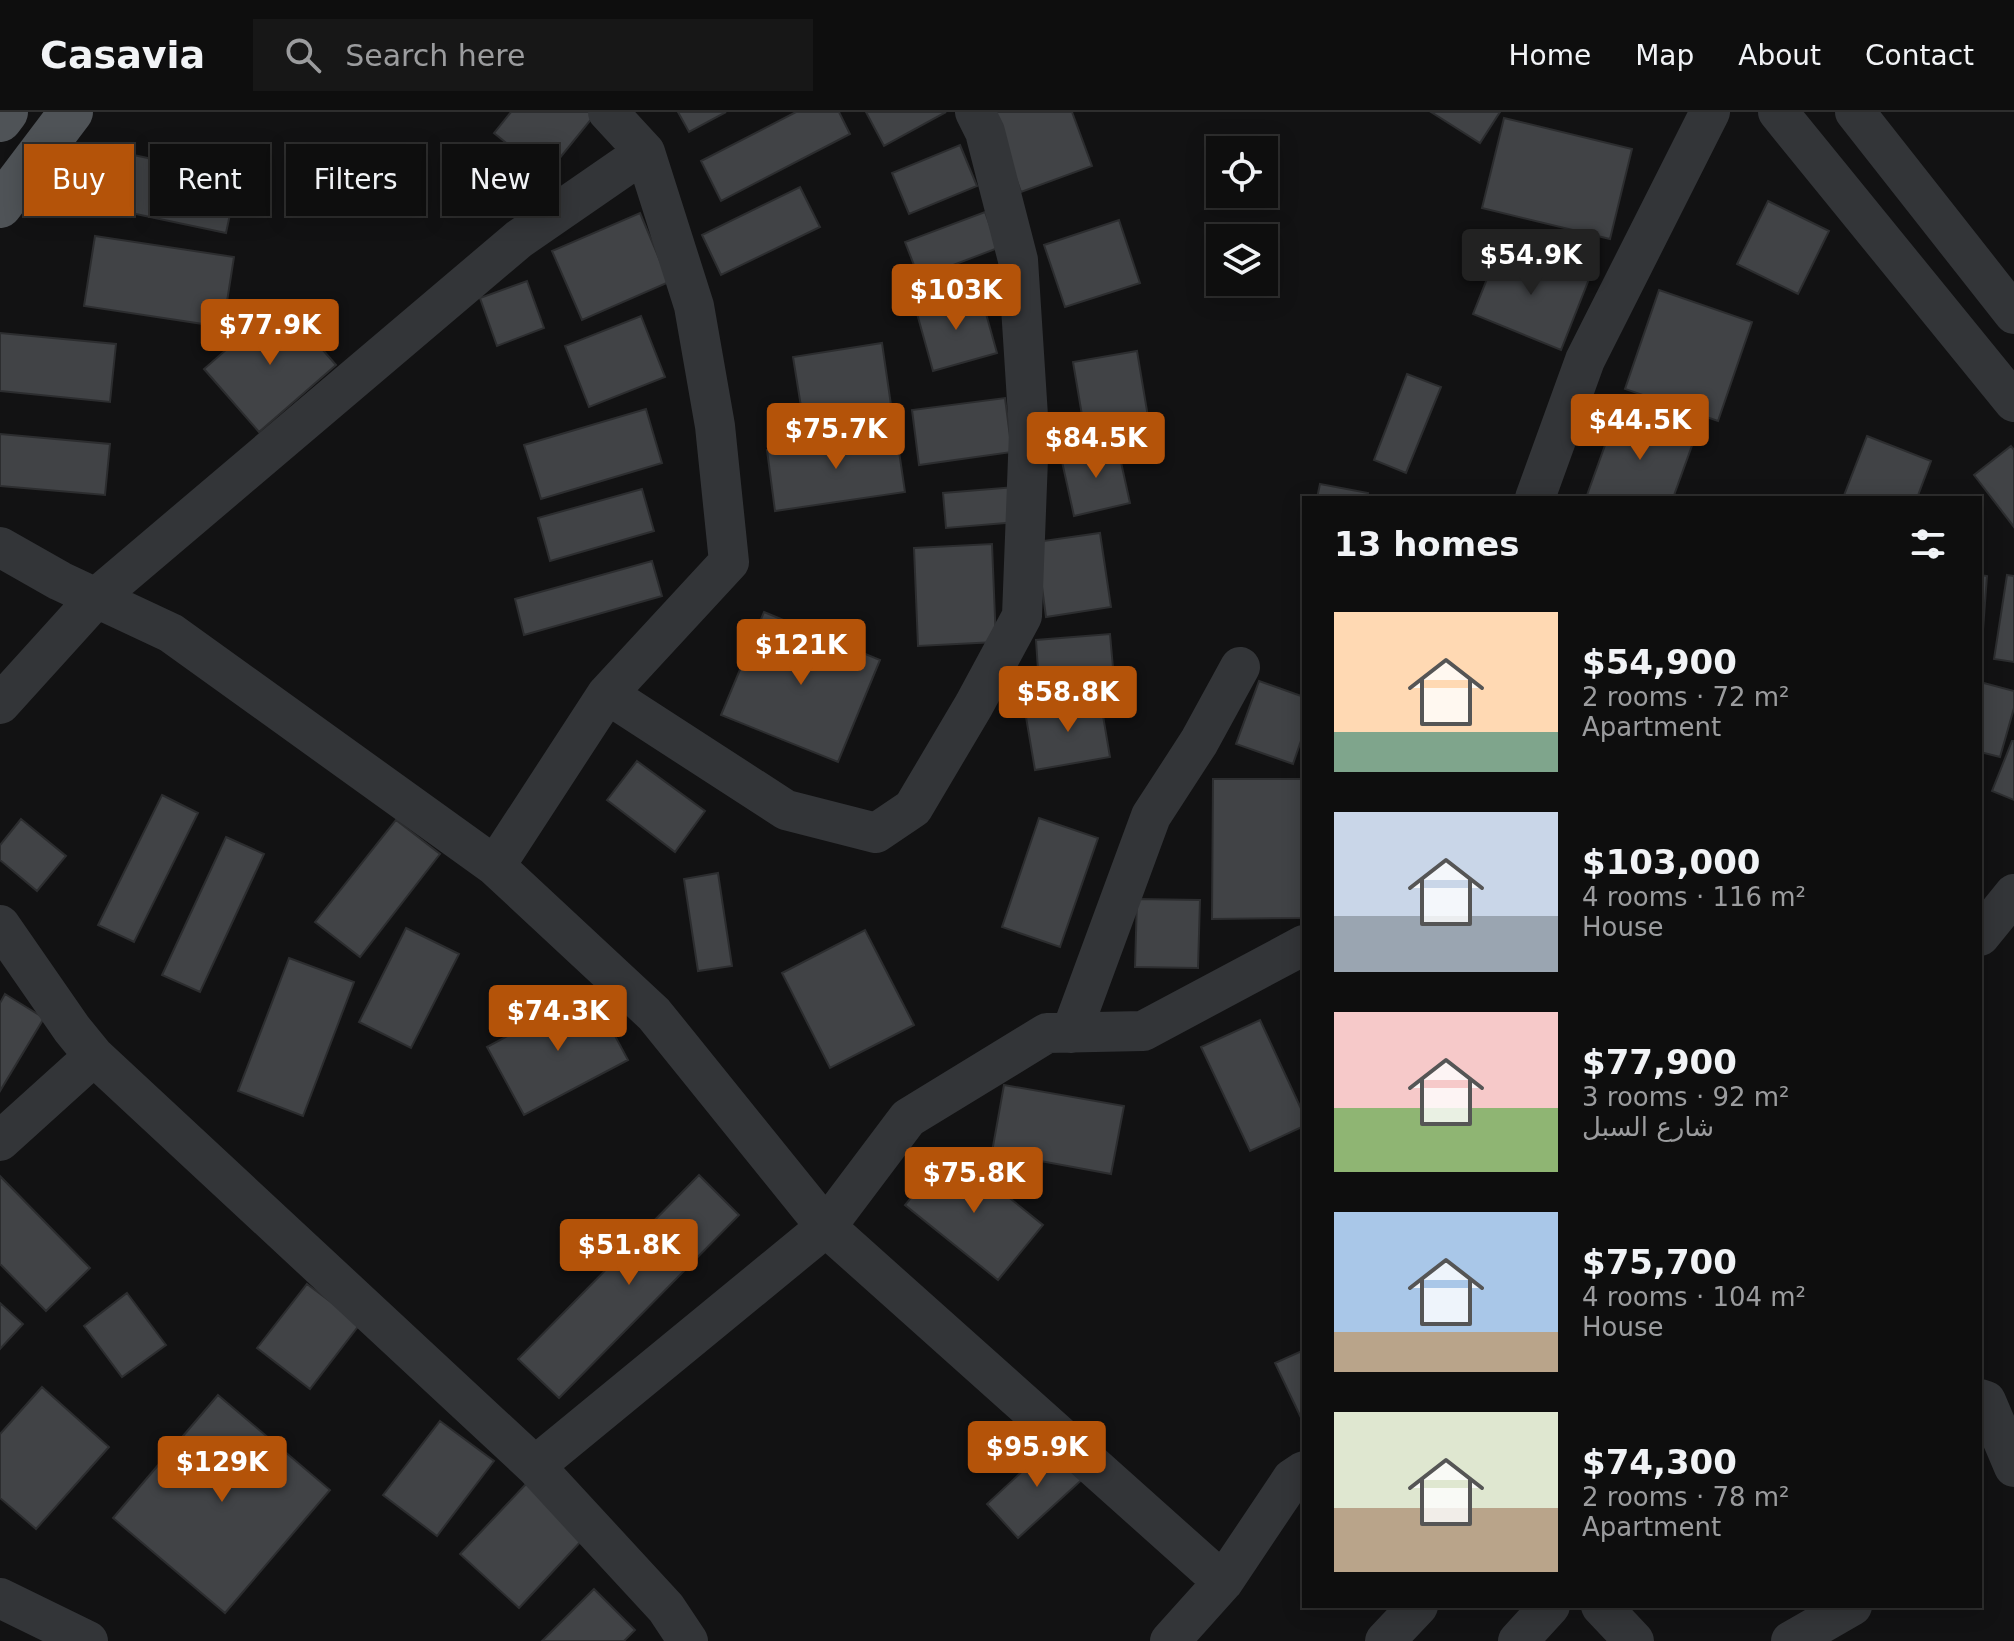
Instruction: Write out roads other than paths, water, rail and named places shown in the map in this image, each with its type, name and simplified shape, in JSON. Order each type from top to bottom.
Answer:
[{"type":"main road","points":[[0,120],[6,112]]},
{"type":"main road","points":[[0,206],[71,112]]},
{"type":"street","points":[[495,866],[607,694],[729,562],[715,426],[694,306],[645,152],[608,112]]},
{"type":"street","points":[[607,694],[786,810],[876,833],[913,808],[1022,616],[1029,432],[1018,260],[985,132],[975,112]]},
{"type":"street","points":[[1536,496],[1585,360],[1710,112]]},
{"type":"street","points":[[1778,112],[2014,402]]},
{"type":"street","points":[[1855,112],[2014,314]]},
{"type":"street","points":[[0,704],[97,597],[519,239],[645,152]]},
{"type":"street","points":[[0,547],[60,581],[171,633],[495,866],[654,1014],[826,1227],[1223,1582]]},
{"type":"street","points":[[1071,1033],[1151,816],[1199,742],[1240,667]]},
{"type":"street","points":[[1982,934],[2014,894]]},
{"type":"street","points":[[0,925],[94,1056],[535,1466],[666,1608],[688,1641]]},
{"type":"street","points":[[535,1466],[826,1227],[908,1118],[1047,1033],[1143,1031],[1302,946]]},
{"type":"street","points":[[0,1141],[94,1056]]},
{"type":"street","points":[[1982,1400],[1986,1401],[2014,1467]]},
{"type":"street","points":[[1170,1641],[1223,1582],[1292,1479],[1302,1472]]},
{"type":"street","points":[[0,1598],[88,1641]]},
{"type":"street","points":[[1385,1641],[1416,1608]]},
{"type":"street","points":[[1518,1641],[1548,1608]]},
{"type":"street","points":[[1603,1608],[1634,1641]]},
{"type":"street","points":[[1791,1641],[1849,1608]]}]
